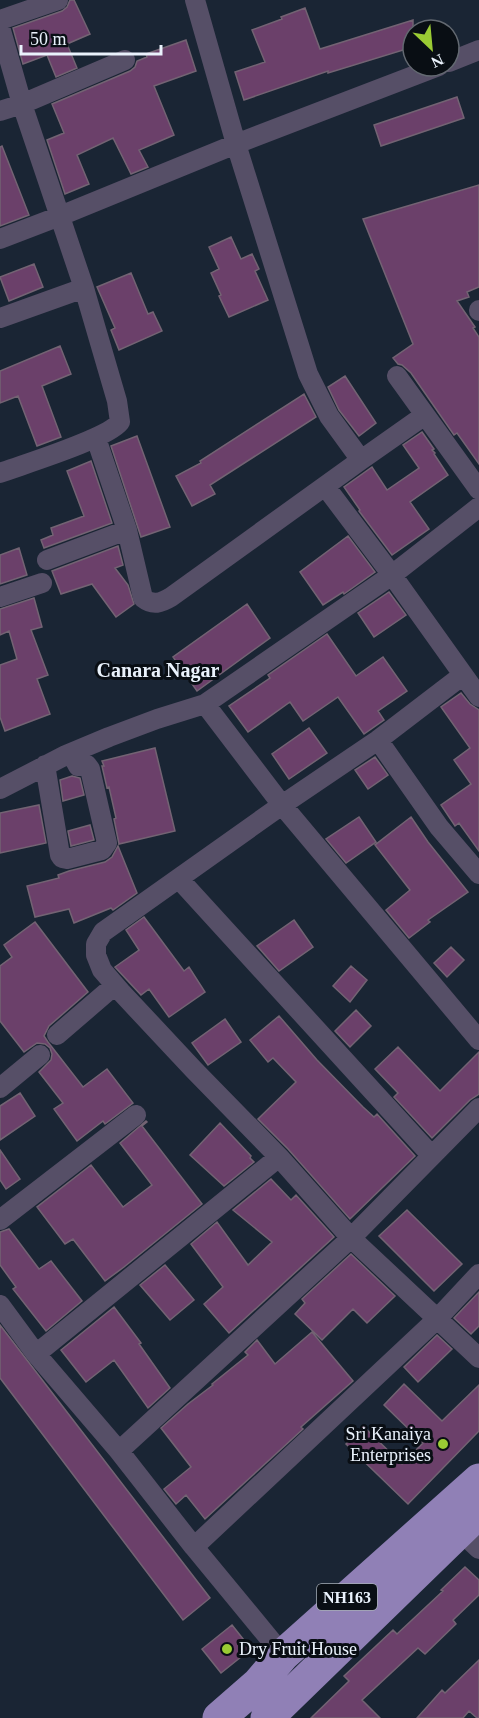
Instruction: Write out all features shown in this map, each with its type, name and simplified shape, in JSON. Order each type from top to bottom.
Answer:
[{"type":"highway","name":"NH163","points":[[219,1718],[258,1684],[283,1655],[479,1480]]},
{"type":"highway","name":"NH163","points":[[267,1718],[473,1531]]},
{"type":"street","points":[[0,21],[58,0]]},
{"type":"street","points":[[195,0],[236,144],[308,374],[329,416],[361,460]]},
{"type":"street","points":[[0,27],[22,104],[84,288],[120,413],[120,422],[117,426],[96,438],[0,473]]},
{"type":"street","points":[[461,57],[479,50]]},
{"type":"street","points":[[0,111],[22,104],[125,60]]},
{"type":"street","points":[[0,239],[408,78]]},
{"type":"street","points":[[0,318],[84,288]]},
{"type":"street","points":[[397,376],[479,490]]},
{"type":"street","points":[[96,438],[127,530],[143,598],[149,603],[160,603],[425,416]]},
{"type":"street","points":[[325,486],[479,697]]},
{"type":"street","points":[[2,781],[157,719],[205,704],[392,575],[479,507]]},
{"type":"street","points":[[47,560],[127,530]]},
{"type":"street","points":[[0,597],[42,583]]},
{"type":"street","points":[[463,675],[378,740],[103,932],[96,944],[96,955],[102,970],[115,985],[279,1157],[351,1238],[479,1358]]},
{"type":"street","points":[[205,704],[282,805],[479,1040]]},
{"type":"street","points":[[378,740],[439,827],[479,874]]},
{"type":"street","points":[[45,765],[62,858],[67,859],[102,850],[107,843],[90,769],[87,765],[78,766],[71,753]]},
{"type":"street","points":[[179,879],[431,1155]]},
{"type":"street","points":[[57,1035],[115,985]]},
{"type":"street","points":[[0,1088],[40,1054]]},
{"type":"street","points":[[119,1451],[351,1238],[479,1108]]},
{"type":"street","points":[[0,1220],[136,1115]]},
{"type":"street","points":[[36,1354],[279,1157]]},
{"type":"street","points":[[194,1547],[437,1319],[479,1274]]},
{"type":"street","points":[[0,1305],[36,1354],[119,1451],[283,1655]]},
{"type":"building","points":[[70,0],[74,0],[90,34],[67,44],[77,68],[56,77],[47,55],[23,64],[13,28],[62,11]]},
{"type":"building","points":[[305,8],[320,49],[401,24],[401,51],[328,73],[328,71],[244,100],[235,72],[265,62],[252,30],[282,19],[281,17]]},
{"type":"building","points":[[186,40],[196,71],[154,86],[174,135],[139,150],[148,167],[131,174],[113,138],[77,155],[89,184],[65,194],[47,140],[64,133],[52,104],[130,71],[135,67],[137,61],[147,57],[146,54]]},
{"type":"building","points":[[457,97],[464,118],[381,146],[374,125]]},
{"type":"building","points":[[2,146],[29,215],[0,226],[0,147]]},
{"type":"building","points":[[479,185],[479,287],[467,292],[469,297],[457,301],[475,327],[473,328],[479,337],[479,464],[457,433],[454,435],[411,373],[393,358],[413,344],[363,219]]},
{"type":"building","points":[[231,237],[241,259],[252,254],[259,269],[255,271],[268,300],[229,317],[211,273],[219,269],[209,247]]},
{"type":"building","points":[[34,264],[43,287],[9,301],[0,277]]},
{"type":"building","points":[[131,273],[148,314],[153,312],[162,331],[119,350],[111,330],[115,328],[97,287]]},
{"type":"building","points":[[60,346],[71,374],[42,386],[61,437],[37,446],[18,396],[0,403],[0,371]]},
{"type":"building","points":[[345,376],[376,423],[359,436],[339,410],[328,387]]},
{"type":"building","points":[[304,394],[316,417],[210,485],[215,494],[192,506],[176,476],[201,463],[200,461]]},
{"type":"building","points":[[422,432],[448,475],[410,502],[429,529],[392,555],[344,487],[372,467],[387,490],[419,468],[403,445]]},
{"type":"building","points":[[137,436],[170,527],[141,537],[111,446]]},
{"type":"building","points":[[91,461],[112,523],[44,548],[41,540],[53,535],[51,528],[84,516],[67,471]]},
{"type":"building","points":[[348,536],[375,572],[344,594],[343,592],[323,605],[300,572]]},
{"type":"building","points":[[118,546],[123,565],[115,568],[128,585],[134,604],[116,617],[92,584],[61,594],[52,571]]},
{"type":"building","points":[[19,548],[27,575],[0,584],[0,555]]},
{"type":"building","points":[[389,592],[406,615],[374,637],[358,613]]},
{"type":"building","points":[[34,598],[42,627],[31,630],[48,675],[37,679],[50,714],[5,731],[0,717],[0,665],[17,659],[9,631],[0,635],[0,609]]},
{"type":"building","points":[[247,604],[270,638],[197,691],[173,657]]},
{"type":"building","points":[[327,634],[356,676],[383,657],[407,691],[378,711],[384,720],[364,734],[338,697],[303,721],[290,702],[248,732],[229,706],[270,678],[268,675]]},
{"type":"building","points":[[461,693],[470,704],[479,710],[479,851],[459,823],[455,826],[441,805],[471,784],[454,760],[470,748],[441,707]]},
{"type":"building","points":[[309,728],[327,753],[289,779],[272,754]]},
{"type":"building","points":[[155,748],[175,831],[119,844],[114,819],[116,818],[102,761]]},
{"type":"building","points":[[375,757],[388,775],[368,789],[355,770]]},
{"type":"building","points":[[72,776],[80,778],[84,795],[63,801],[60,780]]},
{"type":"building","points":[[39,805],[46,843],[0,853],[0,813]]},
{"type":"building","points":[[359,817],[376,842],[346,863],[326,839]]},
{"type":"building","points":[[411,817],[468,892],[428,920],[430,922],[409,938],[386,910],[410,890],[375,845]]},
{"type":"building","points":[[90,825],[94,840],[71,846],[68,831]]},
{"type":"building","points":[[118,846],[137,893],[113,910],[111,908],[74,923],[69,909],[35,917],[27,886],[59,878],[58,875],[69,871],[105,862],[112,857]]},
{"type":"building","points":[[144,917],[184,971],[189,967],[205,992],[169,1017],[149,989],[141,995],[115,967],[139,950],[126,930]]},
{"type":"building","points":[[294,920],[313,947],[279,971],[257,946]]},
{"type":"building","points":[[35,922],[88,992],[49,1026],[44,1036],[83,1087],[107,1069],[133,1103],[105,1124],[103,1121],[77,1141],[54,1109],[63,1103],[39,1072],[51,1060],[50,1048],[45,1044],[37,1043],[24,1052],[0,1021],[0,966],[12,957],[4,945]]},
{"type":"building","points":[[451,947],[464,960],[447,977],[434,963]]},
{"type":"building","points":[[351,966],[367,980],[350,1002],[333,986]]},
{"type":"building","points":[[356,1010],[371,1026],[350,1047],[335,1031]]},
{"type":"building","points":[[279,1016],[317,1060],[374,1117],[377,1114],[415,1156],[350,1219],[258,1119],[296,1082],[273,1058],[268,1062],[250,1040]]},
{"type":"building","points":[[225,1019],[241,1042],[208,1065],[192,1043]]},
{"type":"building","points":[[398,1047],[440,1091],[479,1052],[479,1094],[432,1138],[394,1097],[398,1093],[375,1069]]},
{"type":"building","points":[[20,1093],[35,1116],[0,1140],[0,1106]]},
{"type":"building","points":[[146,1121],[142,1126],[202,1204],[105,1281],[73,1239],[65,1244],[37,1207],[91,1165],[123,1207],[152,1185],[120,1143]]},
{"type":"building","points":[[220,1123],[254,1162],[224,1186],[190,1155]]},
{"type":"building","points":[[0,1150],[20,1179],[6,1189],[0,1180]]},
{"type":"building","points":[[271,1179],[291,1200],[296,1195],[334,1237],[229,1333],[204,1304],[223,1287],[191,1244],[217,1222],[248,1265],[272,1242],[233,1210]]},
{"type":"building","points":[[407,1210],[462,1264],[434,1291],[379,1236]]},
{"type":"building","points":[[9,1229],[39,1269],[51,1261],[82,1301],[46,1331],[13,1289],[16,1287],[0,1265],[0,1232]]},
{"type":"building","points":[[351,1254],[395,1296],[367,1323],[353,1309],[322,1340],[295,1314],[305,1303],[302,1299]]},
{"type":"building","points":[[165,1265],[194,1300],[170,1320],[140,1285]]},
{"type":"building","points":[[479,1292],[479,1326],[471,1334],[454,1318]]},
{"type":"building","points":[[114,1307],[170,1388],[148,1408],[114,1360],[86,1382],[61,1350]]},
{"type":"building","points":[[0,1325],[210,1598],[183,1620],[0,1378]]},
{"type":"building","points":[[312,1332],[353,1381],[301,1427],[303,1429],[205,1519],[186,1495],[176,1504],[164,1489],[191,1467],[161,1428],[248,1355],[245,1352],[257,1340],[275,1364]]},
{"type":"building","points":[[437,1335],[452,1349],[418,1382],[404,1367]]},
{"type":"building","name":"Sri Kanaiya Enterprises","points":[[404,1384],[442,1421],[479,1385],[479,1431],[408,1504],[346,1444],[363,1426],[402,1464],[423,1443],[384,1405]]},
{"type":"building","points":[[465,1567],[479,1580],[479,1595],[453,1620],[456,1624],[425,1654],[418,1648],[362,1700],[380,1718],[311,1718],[349,1681],[344,1676],[393,1630],[397,1634]]},
{"type":"building","name":"Dry Fruit House","points":[[232,1625],[251,1649],[221,1673],[202,1649]]},
{"type":"building","points":[[479,1660],[479,1718],[469,1711],[463,1718],[417,1718],[442,1690],[445,1693]]},
{"type":"place","name":"Sri Kanaiya Enterprises","points":[[443,1444]]},
{"type":"place","name":"Dry Fruit House","points":[[227,1649]]},
{"type":"district","name":"Canara Nagar","points":[[158,670]]}]
